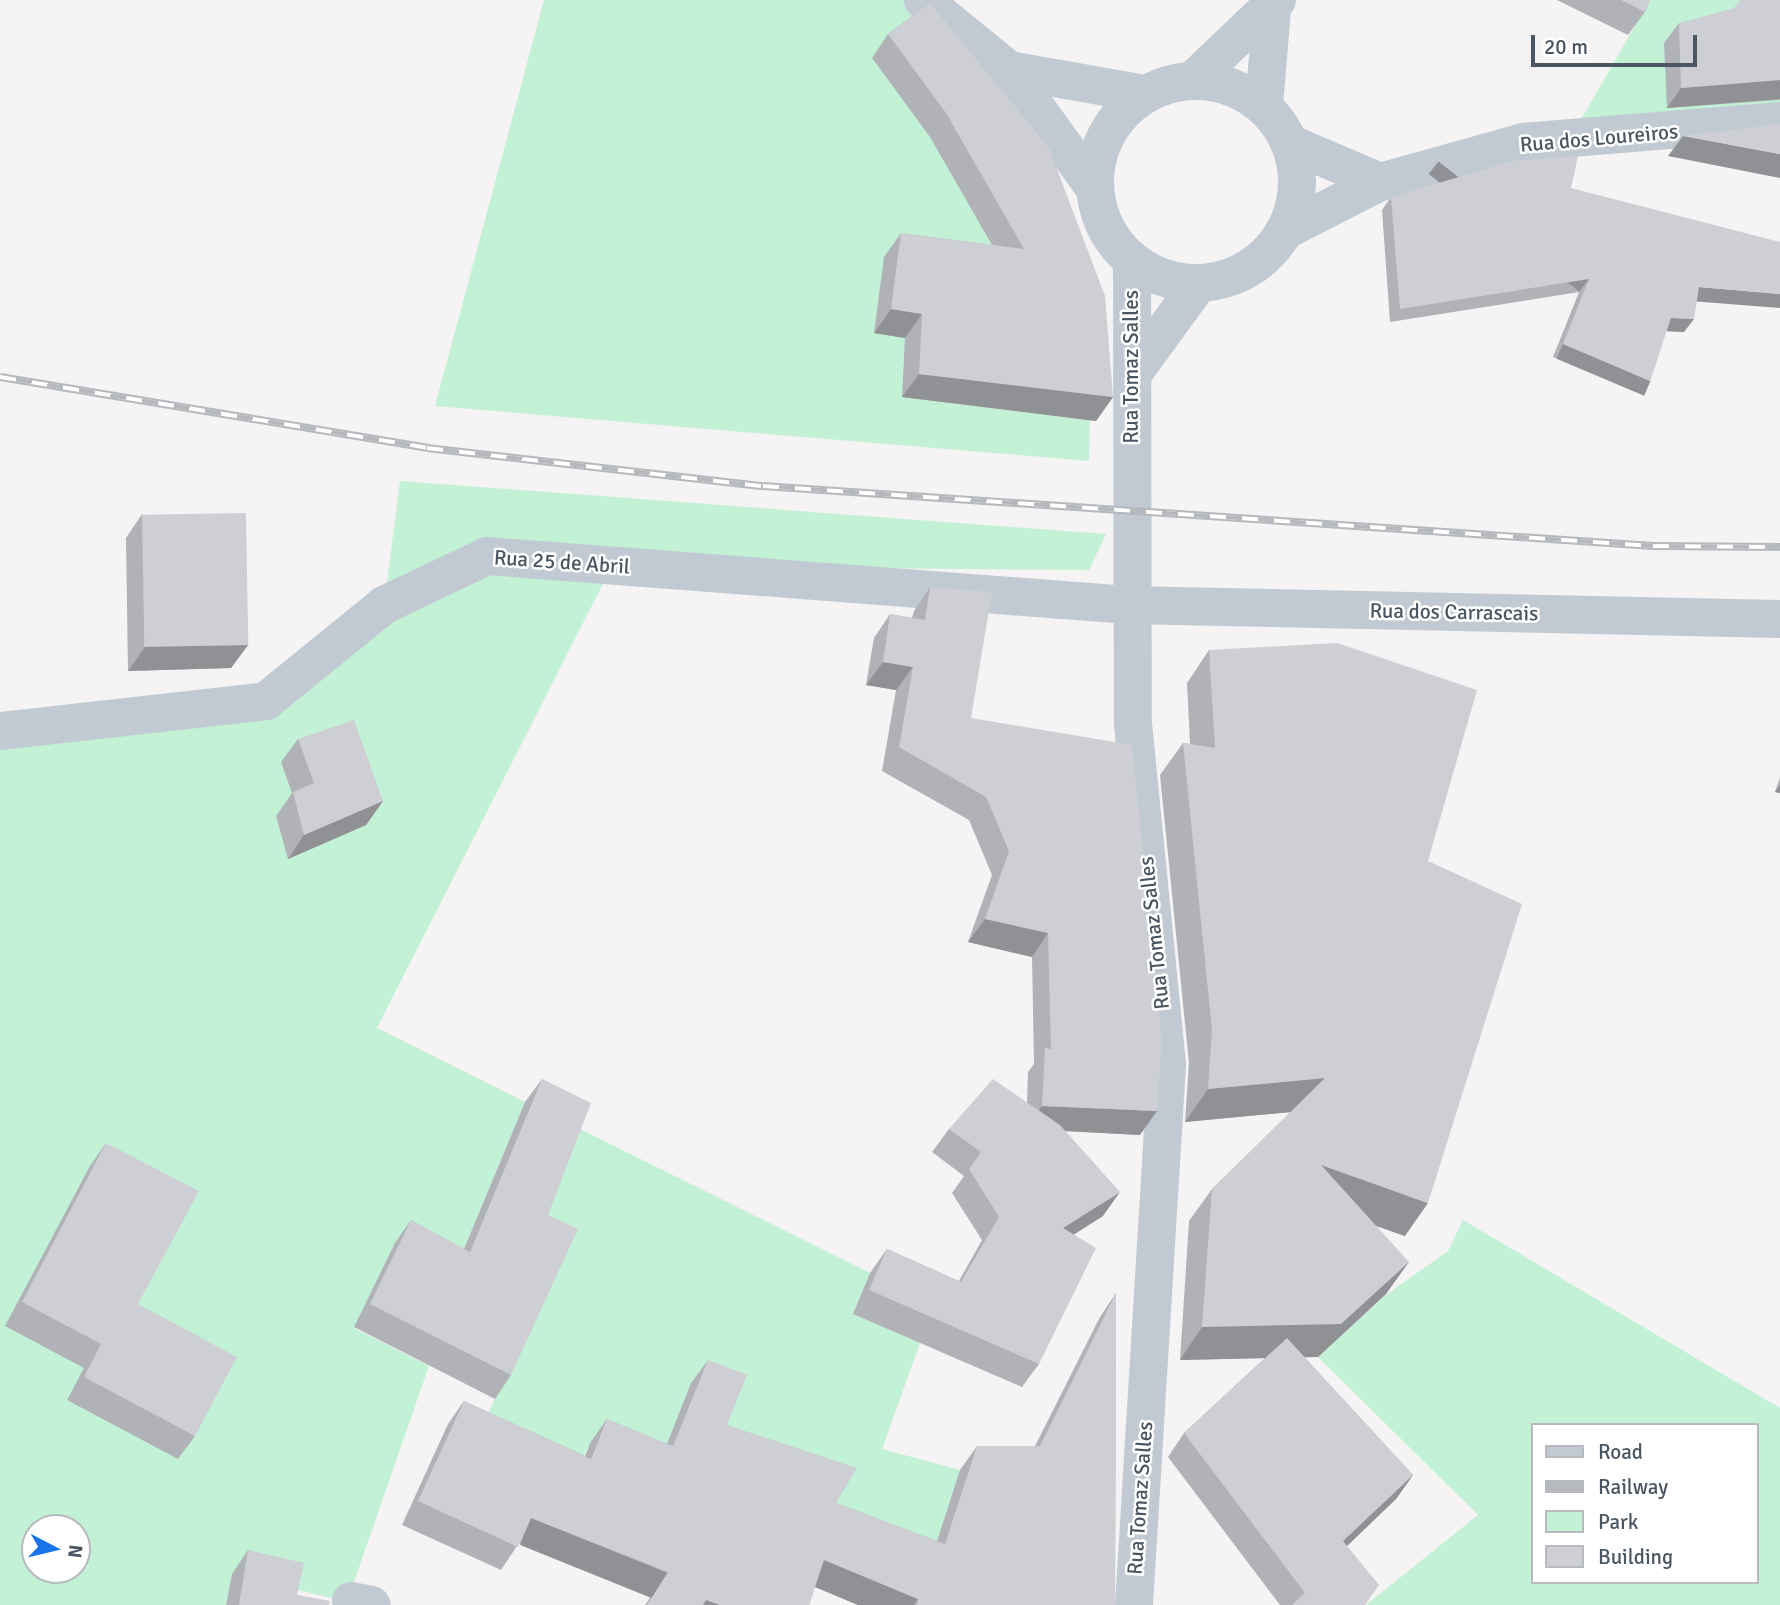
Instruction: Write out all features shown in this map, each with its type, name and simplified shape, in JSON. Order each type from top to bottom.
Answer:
[{"type":"street","points":[[923,0],[1009,70],[1095,189],[1113,240],[1132,260],[1152,273],[1199,284],[1250,269],[1286,230],[1297,173],[1291,144],[1264,106],[1231,86],[1193,80],[1145,94],[1009,70]]},
{"type":"street","points":[[1193,80],[1274,4]]},
{"type":"street","points":[[1264,106],[1274,4]]},
{"type":"street","points":[[1095,189],[1106,135],[1145,94]]},
{"type":"street","name":"Rua dos Loureiros","points":[[1286,230],[1380,182],[1523,142],[1780,121]]},
{"type":"street","points":[[1291,144],[1380,182]]},
{"type":"street","name":"Rua Tomaz Salles","points":[[1132,260],[1128,605],[1133,724],[1167,1065],[1134,1605]]},
{"type":"street","points":[[1132,375],[1199,284]]},
{"type":"street","name":"Rua 25 de Abril","points":[[0,731],[266,701],[384,605],[487,556],[1128,605]]},
{"type":"street","name":"Rua dos Carrascais","points":[[1128,605],[1780,620]]},
{"type":"green space","points":[[544,0],[913,0],[1091,350],[1089,461],[435,406]]},
{"type":"green space","points":[[1650,0],[1780,0],[1780,121],[1568,142]]},
{"type":"green space","points":[[400,481],[1106,534],[1089,570],[612,566],[377,1028],[525,1102],[453,1276],[354,1328],[429,1366],[347,1602],[232,1574],[226,1605],[0,1605],[0,731],[266,701],[384,605]]},
{"type":"green space","points":[[574,1126],[870,1273],[853,1314],[920,1343],[882,1449],[960,1470],[944,1520],[965,1581],[709,1452],[692,1383],[657,1470],[590,1443],[571,1481],[477,1438],[561,1253],[532,1239]]},
{"type":"green space","points":[[1463,1220],[1780,1408],[1780,1605],[1366,1605],[1478,1515],[1318,1357],[1386,1295],[1448,1251]]},
{"type":"building","points":[[1621,0],[1650,0],[1645,12]]},
{"type":"building","points":[[1740,0],[1780,0],[1780,80],[1681,88],[1679,23],[1734,8]]},
{"type":"building","points":[[930,3],[1049,148],[1105,296],[1113,397],[919,374],[922,314],[891,309],[901,233],[1024,249],[946,113],[888,34]]},
{"type":"building","points":[[1780,124],[1780,154],[1683,136]]},
{"type":"building","points":[[1578,156],[1571,188],[1780,242],[1780,294],[1699,287],[1694,319],[1671,318],[1650,381],[1563,344],[1589,279],[1400,309],[1391,197],[1513,161]]},
{"type":"building","points":[[246,513],[248,645],[144,647],[142,515]]},
{"type":"building","points":[[930,587],[992,592],[971,718],[1132,745],[1162,1042],[1157,1111],[1042,1106],[1045,1048],[1051,1049],[1048,933],[985,919],[1009,851],[986,797],[899,747],[913,667],[883,662],[890,614],[925,620]]},
{"type":"building","points":[[1337,643],[1477,690],[1428,861],[1522,904],[1428,1203],[1321,1165],[1409,1262],[1341,1324],[1202,1327],[1212,1189],[1325,1078],[1208,1089],[1212,1030],[1183,743],[1215,748],[1209,650]]},
{"type":"building","points":[[354,720],[383,801],[304,835],[293,792],[314,783],[298,739]]},
{"type":"building","points":[[542,1079],[591,1103],[548,1215],[578,1229],[511,1375],[370,1304],[411,1220],[470,1252]]},
{"type":"building","points":[[993,1079],[1060,1125],[1120,1192],[1063,1228],[1096,1248],[1039,1364],[869,1290],[887,1249],[961,1282],[999,1217],[969,1169],[981,1152],[949,1129]]},
{"type":"building","points":[[106,1143],[199,1191],[138,1304],[237,1357],[195,1436],[84,1377],[101,1344],[22,1302]]},
{"type":"building","points":[[1116,1293],[1115,1605],[917,1605],[918,1599],[824,1560],[809,1605],[720,1605],[706,1600],[703,1605],[647,1605],[668,1572],[531,1518],[518,1547],[418,1501],[464,1401],[591,1459],[607,1419],[673,1446],[708,1360],[747,1375],[727,1425],[857,1468],[836,1503],[945,1544],[977,1446],[1040,1446]]},
{"type":"building","points":[[1287,1338],[1413,1475],[1343,1541],[1379,1585],[1365,1605],[1292,1605],[1305,1593],[1184,1433]]},
{"type":"building","points":[[248,1550],[304,1563],[297,1595],[330,1601],[329,1605],[239,1605]]},
{"type":"railway","points":[[0,377],[427,448],[763,486],[1653,546],[1780,547]]}]
